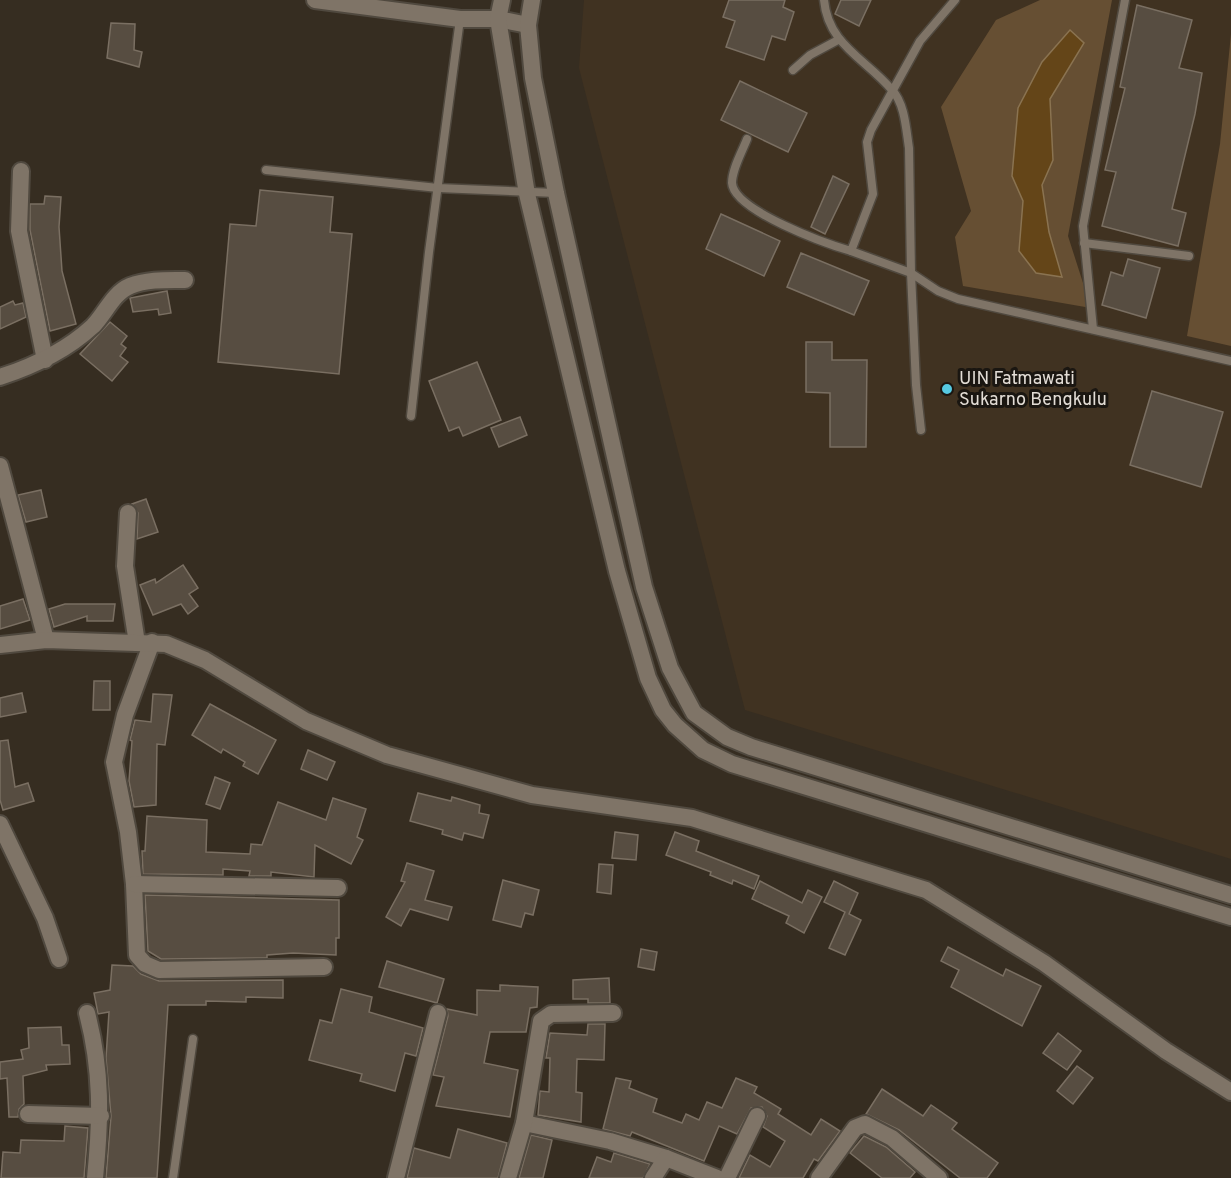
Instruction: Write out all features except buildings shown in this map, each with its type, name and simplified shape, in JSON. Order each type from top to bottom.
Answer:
[{"type":"street","points":[[315,0],[460,20],[498,20],[528,25]]},
{"type":"street","points":[[502,0],[498,20],[527,194],[617,571],[648,678],[663,710],[675,725],[703,750],[732,764],[1231,917]]},
{"type":"street","points":[[532,0],[528,25],[533,78],[556,193],[645,587],[670,668],[694,713],[728,737],[751,747],[1231,895]]},
{"type":"street","points":[[21,171],[19,231],[45,360]]},
{"type":"street","points":[[0,377],[45,360],[91,328],[123,290],[131,285],[185,280]]},
{"type":"street","points":[[0,466],[46,640]]},
{"type":"street","points":[[128,513],[125,566],[145,643],[114,762],[128,831],[135,884],[137,955],[145,964],[159,970],[324,967]]},
{"type":"street","points":[[0,645],[46,640],[145,643],[189,652],[306,721],[387,755],[532,795],[692,818],[927,890],[1044,963],[1166,1051],[1231,1092]]},
{"type":"street","points":[[0,825],[45,918],[59,959]]},
{"type":"street","points":[[135,884],[338,888]]},
{"type":"street","points":[[87,1013],[98,1065],[101,1116],[95,1178]]},
{"type":"street","points":[[396,1178],[438,1013]]},
{"type":"street","points":[[507,1178],[524,1123],[541,1021],[551,1014],[613,1013]]},
{"type":"street","points":[[28,1114],[101,1116]]},
{"type":"street","points":[[727,1178],[757,1116]]},
{"type":"street","points":[[524,1123],[602,1138],[666,1158],[717,1178]]},
{"type":"street","points":[[819,1178],[855,1128],[865,1124],[892,1138],[939,1178]]},
{"type":"street","points":[[653,1178],[666,1158]]},
{"type":"lane","points":[[824,0],[831,28],[838,40],[893,90],[904,118],[909,147],[910,273],[916,385],[921,430]]},
{"type":"lane","points":[[851,251],[873,194],[867,142],[920,41],[955,0]]},
{"type":"lane","points":[[1093,329],[1083,226],[1125,0]]},
{"type":"lane","points":[[411,416],[460,20]]},
{"type":"lane","points":[[793,70],[810,55],[838,40]]},
{"type":"lane","points":[[747,139],[733,174],[732,186],[736,194],[766,216],[910,273],[938,291],[958,299],[1231,361]]},
{"type":"lane","points":[[266,170],[438,188],[527,194],[556,193]]},
{"type":"lane","points":[[1084,243],[1189,256]]},
{"type":"lane","points":[[173,1178],[193,1039]]},
{"type":"shaded area","name":"UIN Fatmawati Sukarno Bengkulu","points":[[584,0],[1231,0],[1231,859],[745,710],[579,68]]},
{"type":"shaded area","points":[[1040,0],[1112,0],[1068,236],[1091,308],[963,286],[955,237],[971,211],[941,107],[996,20]]},
{"type":"shaded area","points":[[1070,30],[1084,43],[1050,99],[1053,160],[1042,185],[1049,232],[1062,277],[1036,273],[1019,251],[1023,201],[1012,176],[1018,108],[1042,62]]},
{"type":"shaded area","points":[[1231,34],[1231,346],[1187,336],[1220,144]]},
{"type":"place","name":"UIN Fatmawati Sukarno Bengkulu","points":[[947,389]]}]
